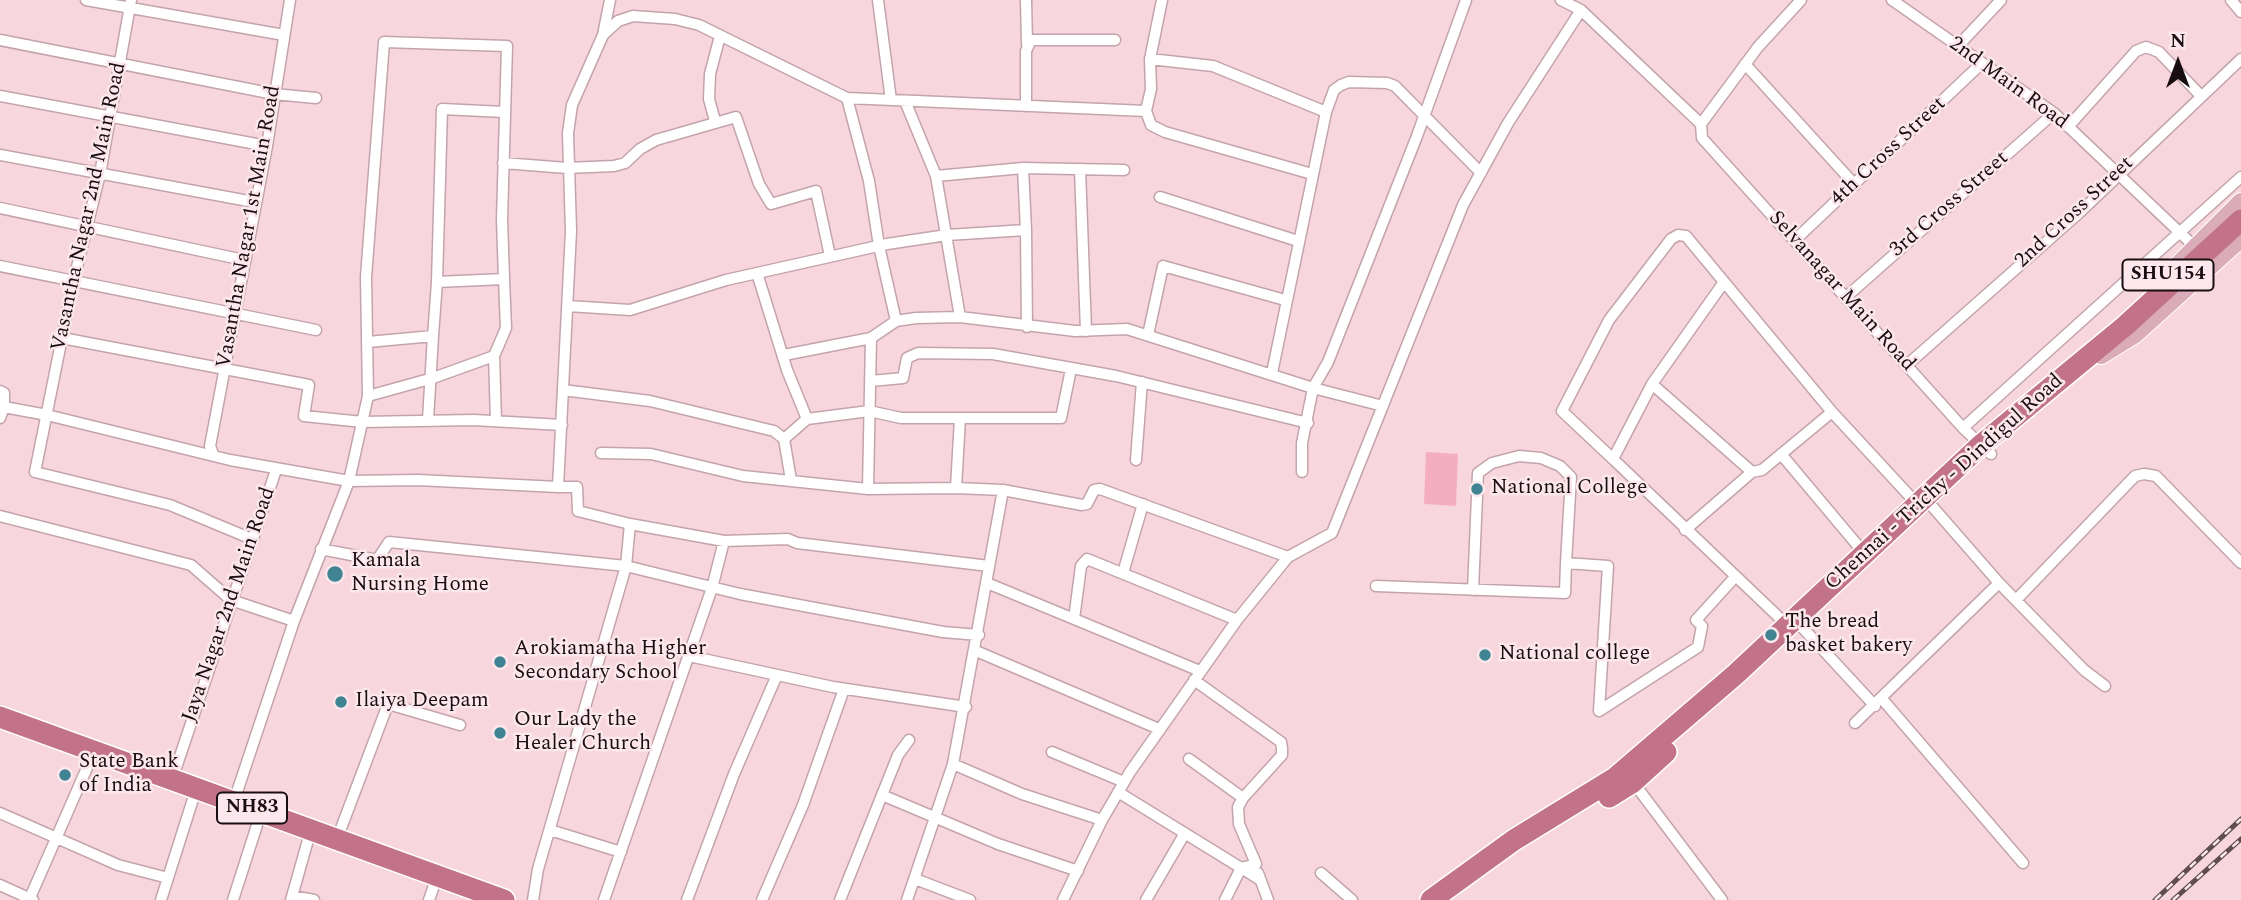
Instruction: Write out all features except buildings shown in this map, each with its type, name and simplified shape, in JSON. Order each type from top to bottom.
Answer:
[{"type":"highway","points":[[2128,328],[2241,220]]},
{"type":"highway","points":[[2128,328],[2241,227]]},
{"type":"highway","name":"Chennai - Trichy - Dindigul Road","points":[[1794,625],[1864,553],[2128,328]]},
{"type":"highway","name":"Chennai - Trichy - Dindigul Road","points":[[1432,900],[1481,862],[1633,782],[1729,686],[1924,502]]},
{"type":"highway","name":"Chennai - Trichy - Dindigul Road","points":[[1452,900],[1615,778],[1729,686]]},
{"type":"highway","name":"NH83","points":[[0,717],[170,785],[193,799],[476,900]]},
{"type":"highway","name":"NH83","points":[[0,728],[90,761],[234,801],[337,839],[433,886],[504,900]]},
{"type":"main road","name":"SHU154","points":[[2099,352],[2195,247],[2241,202]]},
{"type":"main road","points":[[2099,352],[2135,334],[2241,238]]},
{"type":"street","points":[[86,0],[131,4],[284,35]]},
{"type":"street","name":"Vasantha Nagar 1st Main Road","points":[[213,454],[210,446],[254,202],[267,146],[290,0]]},
{"type":"street","points":[[558,487],[571,231],[567,168],[572,104],[603,35],[610,0]]},
{"type":"street","points":[[878,0],[891,100]]},
{"type":"street","points":[[1026,0],[1026,106]]},
{"type":"street","points":[[1162,0],[1150,59],[1151,89],[1146,111],[1151,125],[1165,132],[1312,174]]},
{"type":"street","points":[[1302,472],[1302,443],[1313,388],[1328,362],[1466,0]]},
{"type":"street","name":"Selvanagar Main Road","points":[[1562,0],[1581,10],[1701,124],[1702,138],[1963,428],[1986,449]]},
{"type":"street","points":[[1701,124],[1745,64],[1801,0]]},
{"type":"street","name":"2nd Main Road","points":[[1892,0],[2054,113],[2195,247]]},
{"type":"street","points":[[1905,10],[1915,0]]},
{"type":"street","points":[[1958,46],[2001,0]]},
{"type":"street","points":[[2231,0],[2241,12]]},
{"type":"street","name":"Vasantha Nagar 2nd Main Road","points":[[131,4],[100,174],[73,282],[35,472],[170,505],[252,539]]},
{"type":"street","points":[[1063,900],[1121,787],[1237,620],[1288,557],[1332,533],[1463,205],[1508,123],[1581,10]]},
{"type":"street","points":[[603,35],[618,21],[633,16],[675,19],[720,36],[848,99],[1146,111]]},
{"type":"street","points":[[715,121],[709,99],[710,74],[720,36]]},
{"type":"street","points":[[1027,44],[1038,39],[1115,40]]},
{"type":"street","points":[[0,40],[274,94],[316,99]]},
{"type":"street","points":[[234,801],[294,621],[349,481],[363,422],[368,396],[366,277],[384,42],[507,46],[503,163],[506,328],[494,356],[496,421]]},
{"type":"street","points":[[2068,127],[2136,51],[2146,47],[2159,52],[2201,96]]},
{"type":"street","points":[[1150,59],[1213,66],[1326,112]]},
{"type":"street","name":"2nd Cross Street","points":[[1907,365],[2079,213],[2241,59]]},
{"type":"street","name":"4th Cross Street","points":[[1795,240],[1982,63]]},
{"type":"street","points":[[1745,64],[1855,185]]},
{"type":"street","points":[[1272,373],[1312,174],[1326,112],[1334,90],[1349,82],[1387,83],[1395,86],[1481,173]]},
{"type":"street","points":[[0,96],[267,146]]},
{"type":"street","points":[[848,99],[869,180],[879,246],[896,321]]},
{"type":"street","points":[[905,101],[936,176],[960,317]]},
{"type":"street","points":[[428,420],[433,378],[442,109],[504,112]]},
{"type":"street","name":"3rd Cross Street","points":[[1846,297],[2054,113]]},
{"type":"street","points":[[503,163],[567,168],[625,163],[640,149],[656,140],[736,117],[759,184],[771,204],[816,191],[830,256]]},
{"type":"street","points":[[0,155],[254,202]]},
{"type":"street","points":[[936,176],[1023,169],[1124,170]]},
{"type":"street","points":[[1023,169],[1027,230],[1027,327]]},
{"type":"street","points":[[1080,169],[1086,331]]},
{"type":"street","points":[[1963,428],[2241,177]]},
{"type":"street","points":[[1160,197],[1298,241]]},
{"type":"street","points":[[0,208],[88,230],[244,260]]},
{"type":"street","points":[[568,306],[629,310],[757,273],[879,246],[947,235],[1027,230]]},
{"type":"street","points":[[2023,863],[1878,703],[1794,625],[1735,577],[1562,411],[1609,320],[1678,235],[1686,236],[1832,412],[1924,502],[2084,670],[2105,686]]},
{"type":"street","points":[[0,266],[316,330]]},
{"type":"street","points":[[1148,335],[1163,266],[1285,300]]},
{"type":"street","points":[[757,273],[807,419]]},
{"type":"street","points":[[437,282],[504,279]]},
{"type":"street","points":[[1613,460],[1652,384],[1724,282]]},
{"type":"street","points":[[784,355],[871,338],[896,321],[960,317],[1027,327],[1086,331],[1127,329],[1313,388],[1383,406]]},
{"type":"street","points":[[368,342],[433,336]]},
{"type":"street","points":[[62,338],[309,385],[304,416],[363,422],[496,421],[562,425]]},
{"type":"street","points":[[868,489],[871,338]]},
{"type":"street","points":[[871,381],[903,379],[907,358],[918,353],[993,354],[1142,382],[1308,423]]},
{"type":"street","points":[[368,396],[433,378],[494,356]]},
{"type":"street","points":[[784,439],[807,419],[869,411],[901,418],[1061,418],[1071,369]]},
{"type":"street","points":[[1136,460],[1142,382]]},
{"type":"street","points":[[1652,384],[1752,472]]},
{"type":"street","points":[[563,390],[678,407],[774,431],[784,439],[791,480]]},
{"type":"street","points":[[0,391],[4,393],[2,413],[47,415],[170,447],[213,454],[276,470],[349,481],[418,480],[577,487],[578,511],[629,524],[724,541],[788,539],[797,543],[989,566]]},
{"type":"street","points":[[1685,530],[1752,472],[1762,470],[1832,412]]},
{"type":"street","points":[[956,488],[960,418]]},
{"type":"street","points":[[601,453],[651,454],[743,475],[868,489],[1003,490],[1082,505],[1087,504],[1094,490],[1100,489],[1288,557]]},
{"type":"street","points":[[1781,454],[1864,553]]},
{"type":"street","points":[[1376,586],[1473,590],[1565,593],[1571,477],[1560,466],[1541,458],[1519,456],[1492,463],[1478,473],[1473,590]]},
{"type":"street","name":"Jaya Nagar 2nd Main Road","points":[[170,785],[276,470]]},
{"type":"street","points":[[2015,600],[2135,476],[2144,474],[2155,476],[2241,563]]},
{"type":"street","points":[[907,900],[953,764],[966,707],[1003,490]]},
{"type":"street","points":[[1123,573],[1143,505]]},
{"type":"street","points":[[0,516],[191,565],[231,600],[294,621]]},
{"type":"street","points":[[533,900],[550,830],[626,566],[629,524]]},
{"type":"street","points":[[604,900],[712,588],[724,541]]},
{"type":"street","points":[[321,549],[377,560],[389,542],[626,566],[712,588],[943,632],[979,635]]},
{"type":"street","points":[[1074,619],[1083,561],[1092,560],[1237,620]]},
{"type":"street","points":[[1566,563],[1608,566],[1599,711],[1698,647],[1702,626],[1696,620],[1735,577]]},
{"type":"street","points":[[987,583],[1074,619],[1197,676],[1281,742],[1282,755],[1242,798],[1238,807],[1239,824],[1268,900]]},
{"type":"street","points":[[1855,723],[1999,583]]},
{"type":"street","points":[[976,651],[1159,729]]},
{"type":"street","points":[[689,656],[844,689],[966,707]]},
{"type":"street","points":[[687,900],[734,774],[777,675]]},
{"type":"street","points":[[762,900],[803,805],[844,689]]},
{"type":"street","points":[[337,839],[388,704],[460,725]]},
{"type":"street","points":[[840,900],[898,755],[909,740]]},
{"type":"street","points":[[1052,752],[1121,787],[1185,833],[1259,879]]},
{"type":"street","points":[[1189,759],[1242,798]]},
{"type":"street","points":[[0,885],[30,899],[55,838],[73,806],[90,761]]},
{"type":"street","points":[[953,764],[1022,794],[1102,820]]},
{"type":"street","points":[[1633,782],[1722,900]]},
{"type":"street","points":[[882,795],[998,844],[1078,871]]},
{"type":"street","points":[[162,900],[193,799]]},
{"type":"street","points":[[0,813],[118,865],[168,878]]},
{"type":"street","points":[[233,900],[258,822]]},
{"type":"street","points":[[550,830],[621,852]]},
{"type":"street","points":[[1146,900],[1185,833]]},
{"type":"street","points":[[308,840],[292,898],[314,900]]},
{"type":"street","points":[[1225,900],[1241,868],[1256,864]]},
{"type":"street","points":[[1321,873],[1352,900]]},
{"type":"street","points":[[915,879],[970,900]]},
{"type":"shaded area","points":[[1426,452],[1458,454],[1456,506],[1424,504]]},
{"type":"railway","points":[[2155,900],[2241,819]]},
{"type":"railway","points":[[2173,900],[2241,839]]},
{"type":"place","name":"National College","points":[[1477,489]]},
{"type":"place","name":"Kamala Nursing Home","points":[[335,574]]},
{"type":"place","name":"The bread basket bakery","points":[[1771,635]]},
{"type":"place","name":"National college","points":[[1485,655]]},
{"type":"place","name":"Arokiamatha Higher Secondary School","points":[[500,662]]},
{"type":"place","name":"Ilaiya Deepam","points":[[341,702]]},
{"type":"place","name":"Our Lady the Healer Church","points":[[500,733]]},
{"type":"place","name":"State Bank of India","points":[[65,775]]}]
